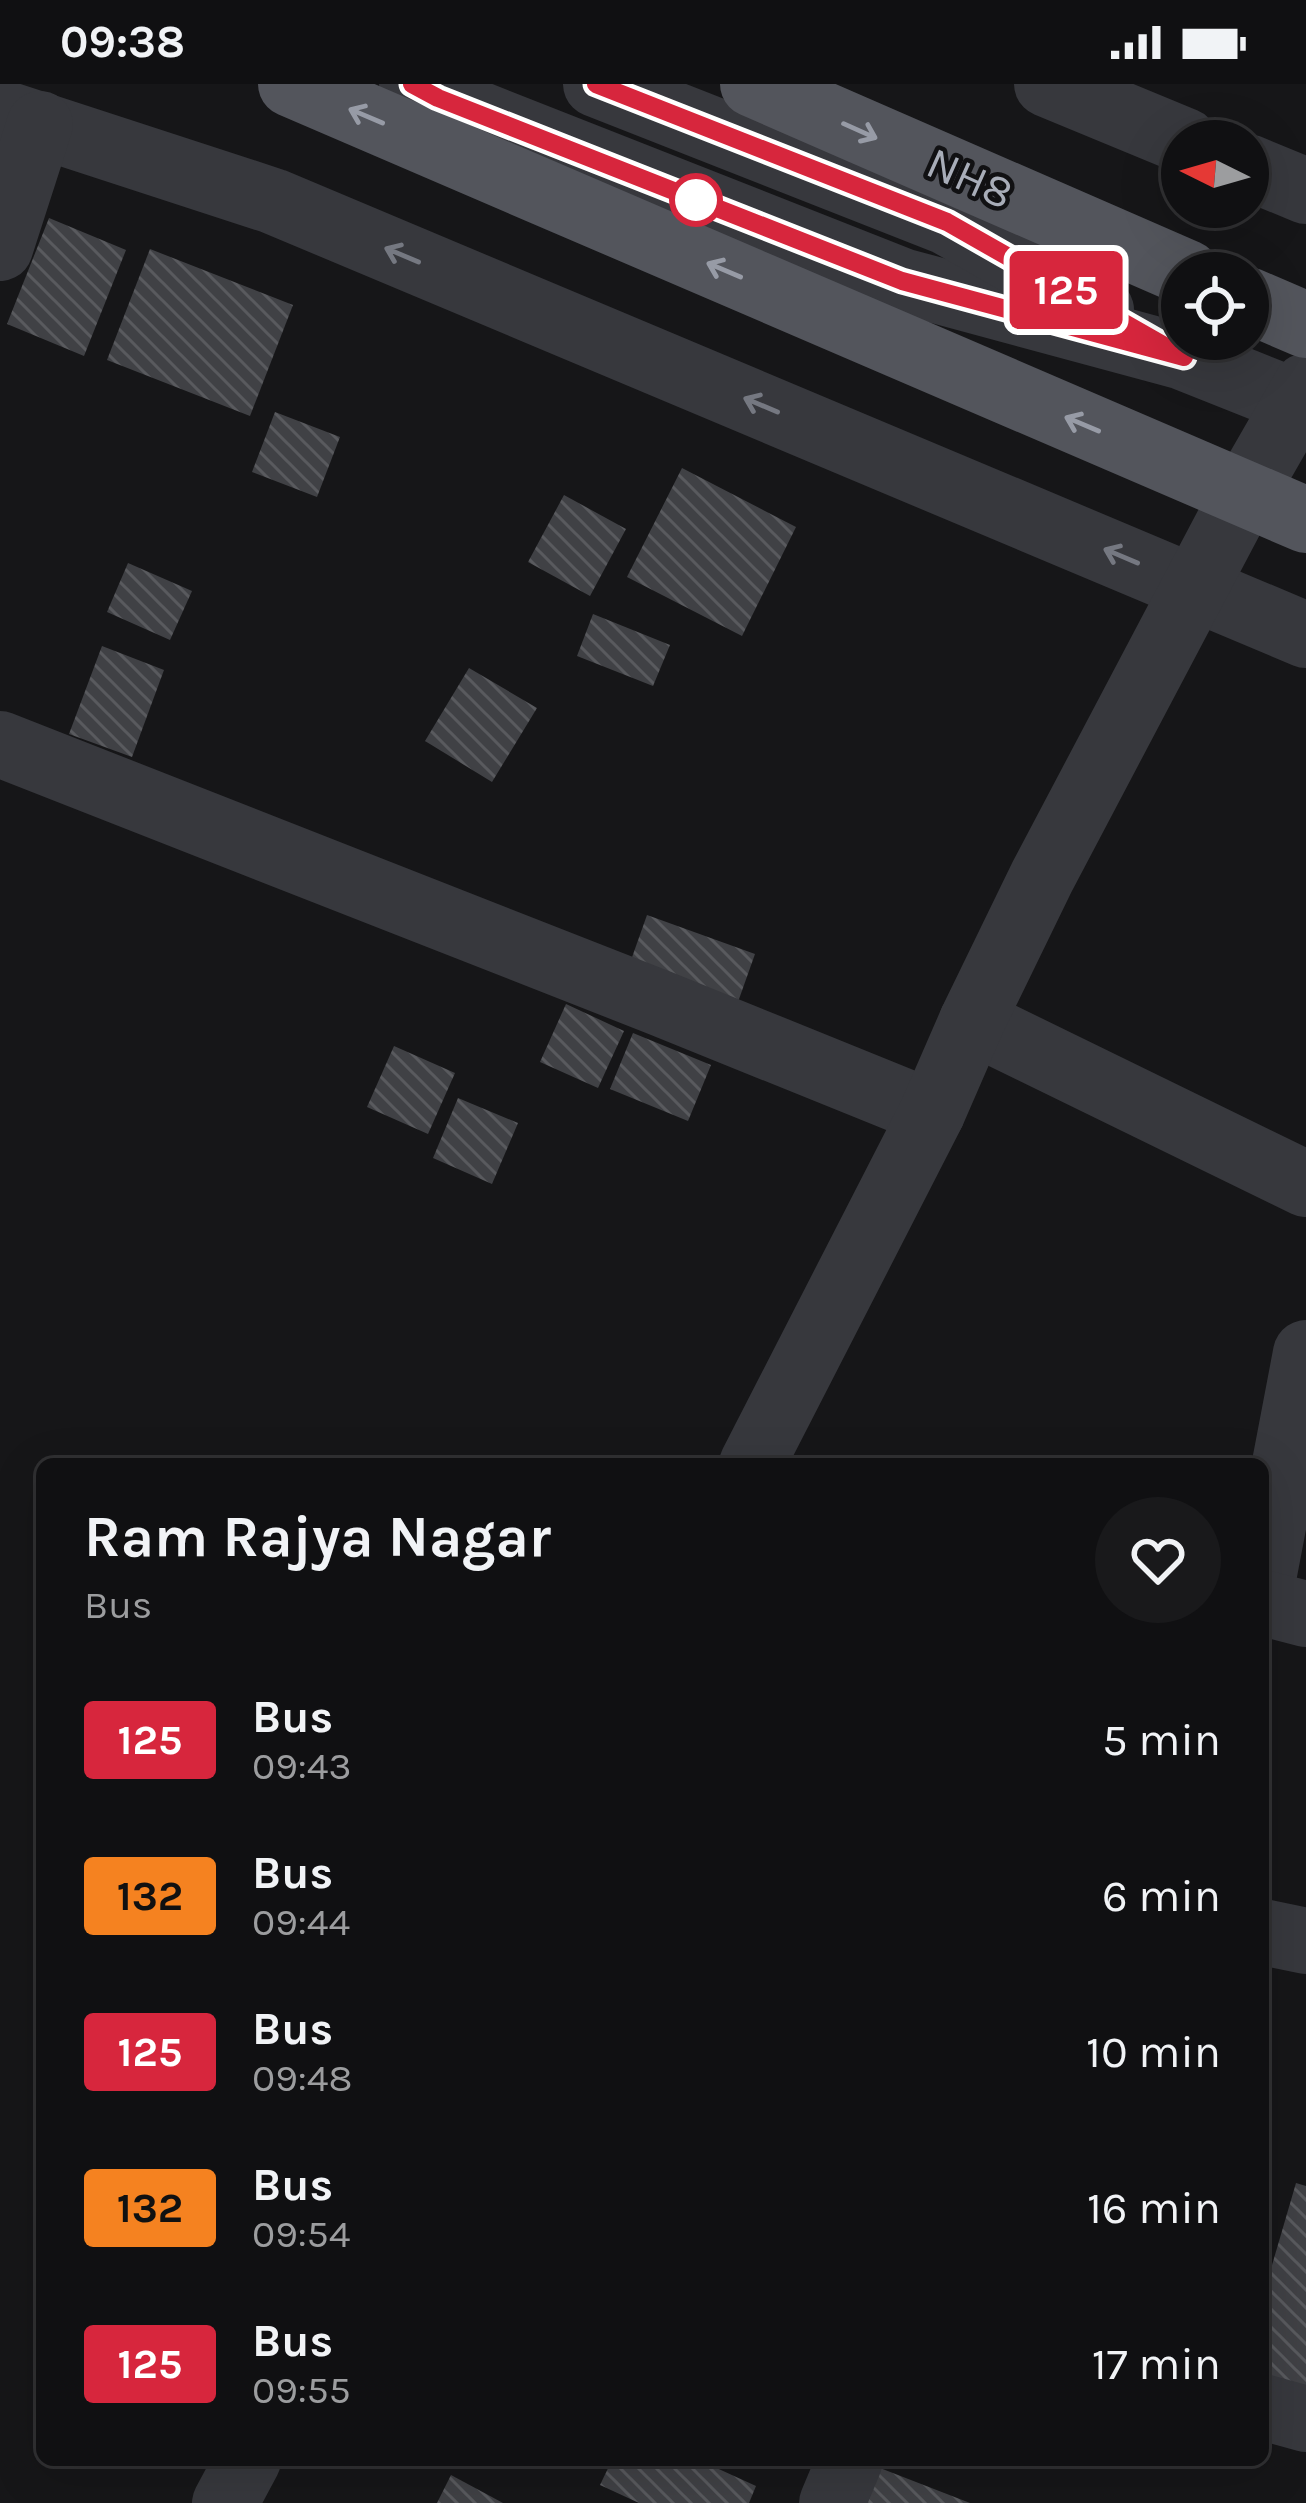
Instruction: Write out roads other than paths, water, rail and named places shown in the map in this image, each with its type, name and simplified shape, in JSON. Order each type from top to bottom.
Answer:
[{"type":"main road","points":[[291,84],[1306,520]]},
{"type":"main road","name":"NH8","points":[[753,84],[1161,262]]},
{"type":"main road","points":[[1269,309],[1306,325]]},
{"type":"street","points":[[412,84],[902,281],[1161,351]]},
{"type":"street","points":[[596,84],[947,222],[1161,344]]},
{"type":"street","points":[[1048,84],[1161,131]]},
{"type":"street","points":[[0,248],[20,118],[273,201],[1306,635]]},
{"type":"street","points":[[1269,176],[1306,191]]},
{"type":"street","points":[[755,1458],[932,1113],[1042,877],[1244,494],[1303,398],[1193,360]]},
{"type":"street","points":[[0,744],[932,1113]]},
{"type":"street","points":[[972,1021],[1306,1184]]},
{"type":"street","points":[[1269,1547],[1306,1353]]},
{"type":"street","points":[[1269,1604],[1306,1613]]},
{"type":"street","points":[[1269,1933],[1306,1941]]},
{"type":"street","points":[[1269,2409],[1306,2420]]},
{"type":"street","points":[[225,2503],[245,2466]]},
{"type":"street","points":[[832,2503],[847,2466]]}]
